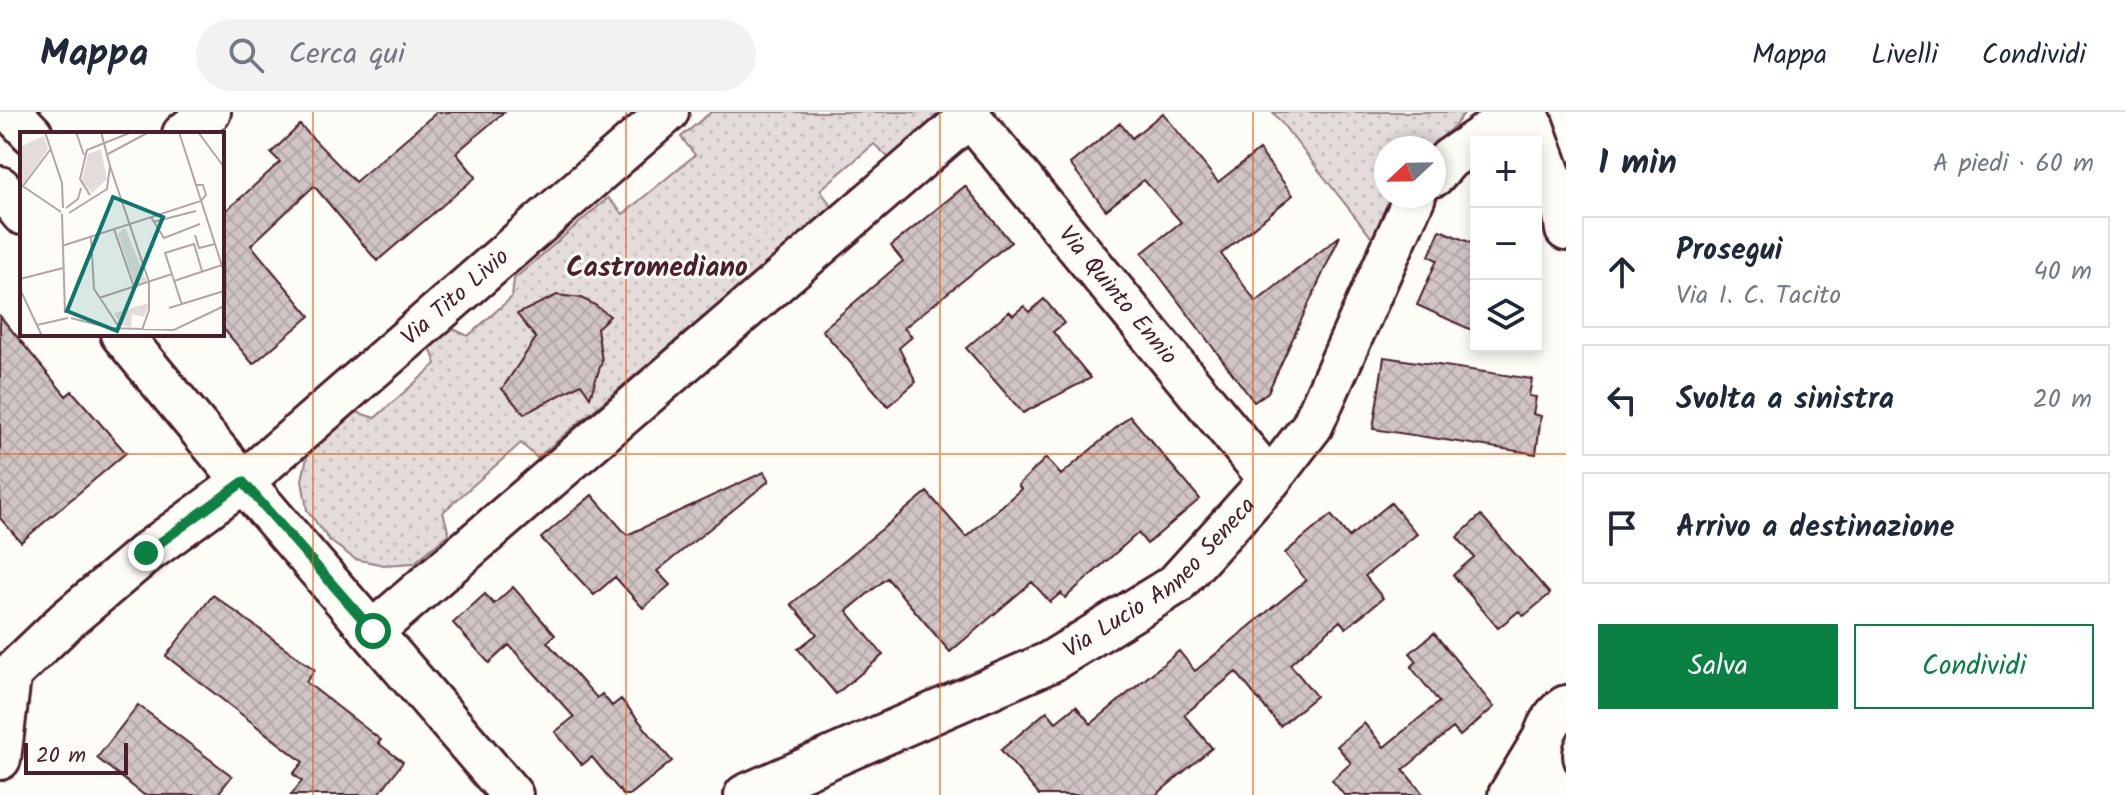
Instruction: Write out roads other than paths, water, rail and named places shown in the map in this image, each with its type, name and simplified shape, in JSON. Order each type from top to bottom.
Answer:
[{"type":"street","points":[[11,112],[30,132]]},
{"type":"street","points":[[185,132],[210,112]]},
{"type":"street","name":"Via Tito Livio","points":[[5,680],[67,620],[146,553],[243,482],[668,112]]},
{"type":"street","points":[[1446,162],[1517,112]]},
{"type":"street","points":[[1528,112],[1563,210],[1566,230]]},
{"type":"street","points":[[373,631],[968,114]]},
{"type":"street","name":"Via Quinto Ennio","points":[[968,114],[1270,480]]},
{"type":"street","points":[[0,187],[20,212]]},
{"type":"street","name":"Via Lucio Anneo Seneca","points":[[745,795],[1050,662],[1176,584],[1270,480],[1312,426],[1410,208]]},
{"type":"street","points":[[123,336],[243,482],[512,795]]},
{"type":"street","points":[[0,759],[5,680]]},
{"type":"street","points":[[1509,795],[1549,723],[1565,704]]},
{"type":"street","points":[[1541,742],[1545,775],[1561,795]]},
{"type":"district","name":"Castromediano","points":[[657,268]]}]
